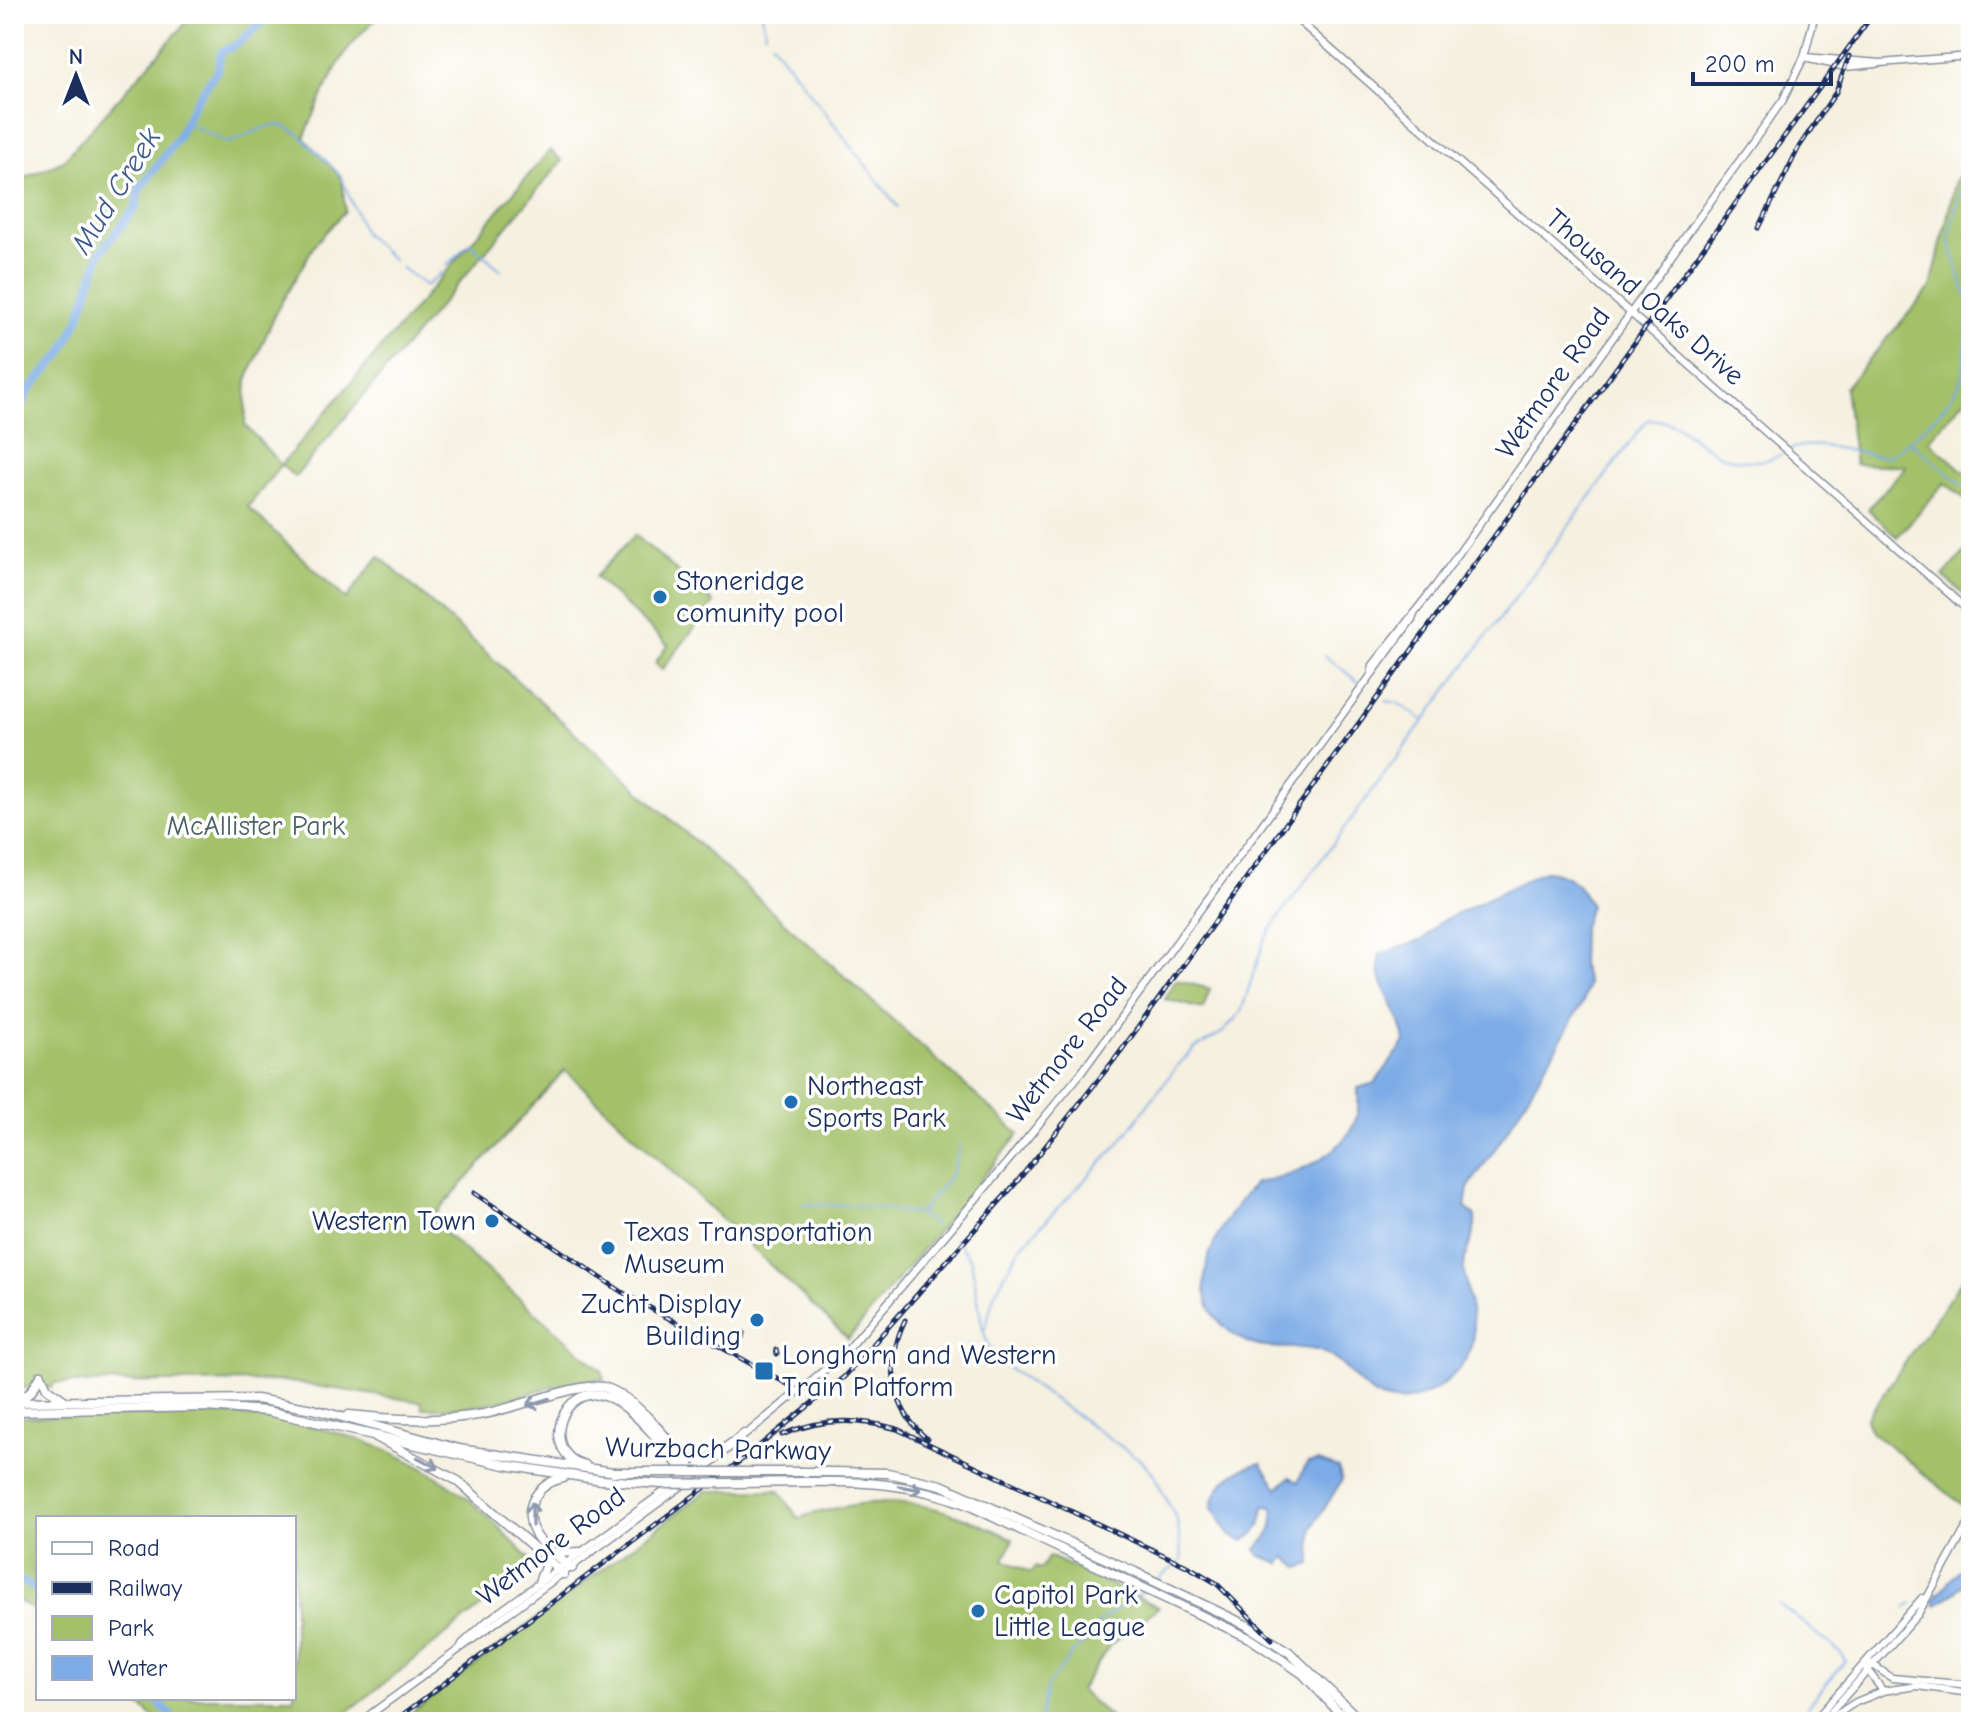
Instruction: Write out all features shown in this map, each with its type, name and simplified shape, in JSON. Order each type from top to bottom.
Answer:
[{"type":"highway","points":[[14,1402],[31,1391],[41,1375],[50,1391],[66,1401]]},
{"type":"highway","points":[[313,1409],[391,1419],[436,1420],[503,1410],[579,1388],[602,1387],[633,1405],[686,1460],[691,1474]]},
{"type":"highway","points":[[613,1472],[578,1464],[560,1444],[562,1414],[579,1397],[599,1395],[612,1399],[691,1474]]},
{"type":"highway","name":"Wurzbach Parkway","points":[[14,1402],[226,1398],[313,1409],[459,1449],[613,1472],[888,1473],[941,1485],[1131,1576],[1268,1649],[1303,1674],[1348,1722]]},
{"type":"highway","name":"Wurzbach Parkway","points":[[14,1411],[236,1408],[294,1414],[452,1454],[602,1480],[662,1484],[866,1481],[934,1492],[1246,1625],[1289,1652],[1361,1721]]},
{"type":"highway","points":[[357,1429],[458,1481],[541,1552],[565,1568]]},
{"type":"highway","points":[[671,1485],[675,1475],[674,1457]]},
{"type":"highway","points":[[686,1460],[705,1459]]},
{"type":"highway","points":[[565,1568],[533,1529],[531,1503],[547,1483],[572,1476]]},
{"type":"highway","points":[[539,1582],[545,1567],[541,1552]]},
{"type":"highway","points":[[554,1553],[580,1552]]},
{"type":"main road","name":"Thousand Oaks Drive","points":[[1291,14],[1971,613]]},
{"type":"main road","name":"Wetmore Road","points":[[450,1654],[492,1628],[565,1568],[760,1423],[845,1353],[1081,1073],[1585,381],[1629,312],[1783,100],[1804,57],[1815,14]]},
{"type":"main road","points":[[1804,57],[1845,67],[1971,56]]},
{"type":"main road","name":"Wetmore Road","points":[[360,1722],[539,1582],[565,1568],[580,1552],[671,1485],[691,1474],[705,1459],[760,1423]]},
{"type":"main road","points":[[1813,1722],[1905,1631],[1971,1519]]},
{"type":"main road","points":[[1868,1665],[1892,1678],[1971,1685]]},
{"type":"main road","points":[[1868,1665],[1883,1691]]},
{"type":"main road","points":[[1824,1722],[1868,1665]]},
{"type":"main road","points":[[1824,1722],[1856,1702],[1883,1691],[1917,1686],[1971,1693]]},
{"type":"green space","name":"McAllister Park","points":[[189,14],[383,14],[368,26],[345,54],[304,138],[342,178],[345,211],[315,244],[276,312],[247,380],[245,425],[281,465],[248,507],[346,599],[379,556],[1019,1134],[848,1339],[565,1070],[430,1220],[602,1371],[604,1380],[566,1383],[484,1404],[432,1408],[422,1408],[422,1402],[283,1381],[54,1383],[52,1387],[14,1388],[14,182],[62,162],[184,25]]},
{"type":"green space","points":[[550,150],[562,161],[295,477],[281,465]]},
{"type":"green space","points":[[1971,158],[1971,392],[1929,441],[1971,478],[1971,504],[1945,483],[1897,537],[1868,509],[1906,466],[1855,464],[1845,388],[1931,287],[1956,180]]},
{"type":"green space","points":[[635,535],[714,603],[662,670],[655,663],[668,645],[595,577]]},
{"type":"green space","points":[[1971,545],[1971,601],[1943,576]]},
{"type":"green space","points":[[1176,980],[1210,989],[1203,1009],[1165,999]]},
{"type":"green space","points":[[1971,1267],[1971,1500],[1966,1508],[1871,1431],[1866,1419]]},
{"type":"green space","points":[[223,1414],[286,1422],[346,1436],[404,1458],[458,1491],[529,1558],[527,1571],[335,1722],[158,1722],[134,1700],[296,1700],[296,1516],[36,1516],[36,1612],[14,1598],[14,1417]]},
{"type":"green space","points":[[779,1490],[798,1518],[858,1504],[884,1502],[908,1503],[956,1515],[1013,1539],[1004,1560],[1031,1573],[1035,1567],[1041,1569],[1049,1556],[1159,1607],[1110,1645],[1080,1690],[1115,1722],[399,1722],[706,1491]]},
{"type":"water","points":[[1544,871],[1573,881],[1590,906],[1582,930],[1581,964],[1588,984],[1583,1002],[1504,1136],[1468,1188],[1465,1207],[1475,1216],[1475,1224],[1464,1268],[1473,1327],[1466,1359],[1447,1381],[1434,1390],[1406,1400],[1392,1401],[1371,1392],[1326,1354],[1307,1348],[1262,1347],[1245,1341],[1222,1325],[1209,1306],[1205,1286],[1207,1264],[1214,1242],[1255,1183],[1299,1170],[1340,1144],[1357,1115],[1358,1088],[1375,1083],[1405,1042],[1399,1019],[1380,976],[1380,954],[1423,940],[1440,922]]},
{"type":"water","points":[[1318,1461],[1338,1468],[1342,1480],[1312,1528],[1311,1564],[1299,1568],[1286,1557],[1280,1564],[1259,1555],[1256,1549],[1270,1531],[1273,1507],[1264,1506],[1259,1527],[1243,1541],[1231,1536],[1212,1508],[1222,1484],[1243,1469],[1261,1463],[1278,1488],[1290,1477],[1298,1482],[1307,1463]]},
{"type":"water","points":[[1971,1556],[1971,1579],[1936,1606],[1933,1600]]},
{"type":"waterway","name":"Mud Creek","points":[[19,410],[30,389],[61,355],[79,319],[101,251],[137,206],[138,191],[177,139],[195,102],[218,69],[221,52],[237,44],[272,14]]},
{"type":"waterway","points":[[762,14],[765,33]]},
{"type":"waterway","points":[[771,42],[898,207]]},
{"type":"waterway","points":[[185,122],[228,143],[268,126],[281,125],[298,133],[341,176],[364,233],[394,261]]},
{"type":"waterway","points":[[1961,281],[1949,238],[1963,180],[1971,175]]},
{"type":"waterway","points":[[446,266],[470,243],[501,270]]},
{"type":"waterway","points":[[400,267],[426,286],[442,272]]},
{"type":"waterway","points":[[1962,283],[1970,304],[1963,373]]},
{"type":"waterway","points":[[1790,450],[1810,445],[1888,457],[1931,421],[1949,400],[1963,376]]},
{"type":"waterway","points":[[1157,1580],[1182,1560],[1177,1520],[1153,1473],[1142,1461],[993,1357],[984,1333],[994,1295],[1020,1248],[1117,1146],[1177,1066],[1194,1049],[1223,1032],[1241,1012],[1264,941],[1278,918],[1647,420],[1675,425],[1707,448],[1735,460],[1762,461],[1784,453]]},
{"type":"waterway","points":[[1910,442],[1971,492]]},
{"type":"waterway","points":[[1324,655],[1361,684]]},
{"type":"waterway","points":[[1386,701],[1398,703],[1423,720]]},
{"type":"waterway","points":[[920,1213],[953,1172],[960,1143]]},
{"type":"waterway","points":[[803,1204],[863,1206],[919,1214],[935,1225]]},
{"type":"waterway","points":[[954,1238],[971,1260],[983,1330]]},
{"type":"waterway","points":[[14,1577],[36,1589]]},
{"type":"waterway","points":[[1039,1722],[1047,1686],[1078,1647],[1088,1641],[1099,1622],[1143,1591]]},
{"type":"waterway","points":[[1907,1608],[1912,1603]]},
{"type":"waterway","points":[[1779,1604],[1841,1653],[1845,1661],[1795,1722]]},
{"type":"waterway","points":[[157,1700],[176,1722]]},
{"type":"railway","points":[[393,1722],[748,1455],[844,1377],[1016,1183],[1118,1055],[1873,14]]},
{"type":"railway","points":[[1759,228],[1799,147],[1836,92],[1849,56]]},
{"type":"railway","points":[[474,1193],[625,1294],[791,1386]]},
{"type":"railway","points":[[905,1320],[895,1352],[895,1383],[905,1413],[927,1439]]},
{"type":"railway","points":[[742,1338],[743,1333]]},
{"type":"railway","points":[[776,1350],[777,1354]]},
{"type":"railway","points":[[782,1435],[810,1425],[839,1422],[868,1423],[897,1429],[1189,1567],[1216,1583],[1272,1639]]},
{"type":"place","name":"Stoneridge comunity pool","points":[[660,597]]},
{"type":"place","name":"Northeast Sports Park","points":[[791,1102]]},
{"type":"place","name":"Western Town","points":[[492,1221]]},
{"type":"place","name":"Texas Transportation Museum","points":[[608,1248]]},
{"type":"place","name":"Zucht Display Building","points":[[757,1320]]},
{"type":"place","name":"Longhorn and Western Train Platform","points":[[764,1371]]},
{"type":"place","name":"Capitol Park Little League","points":[[978,1611]]}]
